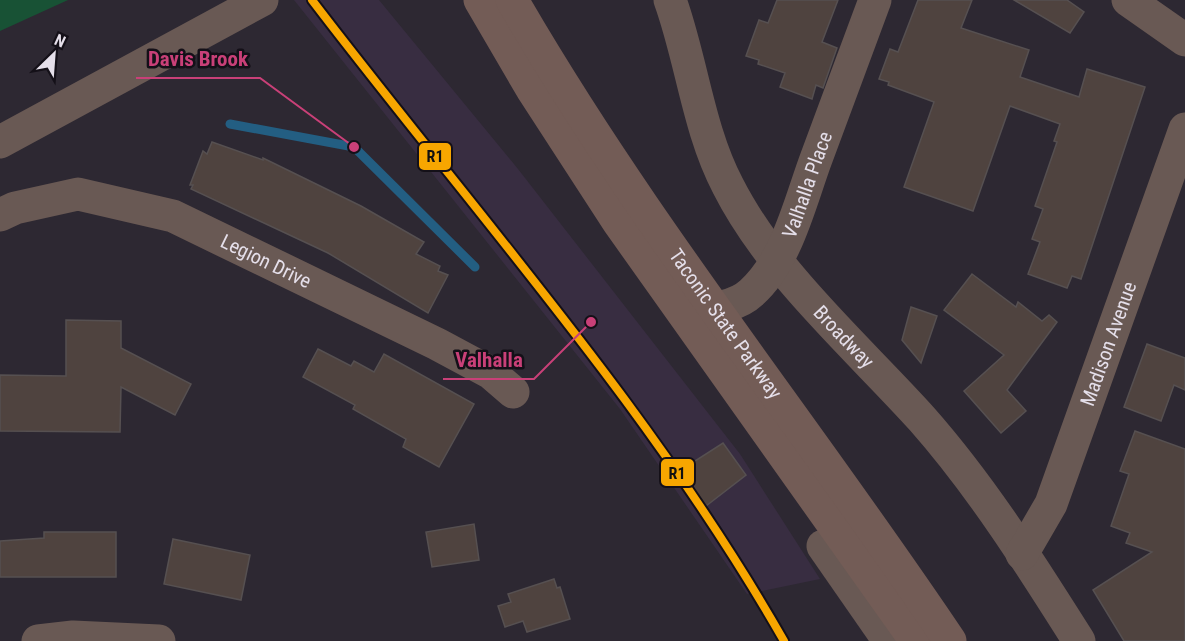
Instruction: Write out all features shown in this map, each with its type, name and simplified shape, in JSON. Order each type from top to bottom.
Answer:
[{"type":"highway","name":"Taconic State Parkway","points":[[480,0],[579,163],[680,310],[916,641]]},
{"type":"highway","name":"Taconic State Parkway","points":[[513,0],[589,127],[950,641]]},
{"type":"street","name":"Broadway","points":[[670,0],[719,168],[740,207],[815,304],[939,439],[974,483],[1080,641]]},
{"type":"street","name":"Valhalla Place","points":[[680,310],[714,308],[750,295],[777,257],[875,0]]},
{"type":"street","points":[[1128,0],[1178,27]]},
{"type":"street","points":[[0,142],[257,3]]},
{"type":"street","name":"Madison Avenue","points":[[1022,554],[1051,504],[1185,129]]},
{"type":"street","name":"Legion Drive","points":[[0,215],[15,208],[78,194],[172,216],[437,344],[491,373],[513,392]]},
{"type":"street","points":[[823,546],[889,641]]},
{"type":"street","points":[[38,641],[73,637],[159,641]]},
{"type":"shaded area","points":[[294,0],[379,0],[518,169],[740,454],[820,579],[747,594],[620,409]]},
{"type":"green space","points":[[0,0],[68,0],[0,31]]},
{"type":"building","points":[[777,0],[838,0],[822,42],[837,48],[823,88],[816,85],[812,99],[780,87],[785,73],[758,64],[759,60],[746,56],[759,20],[768,23]]},
{"type":"building","points":[[918,0],[972,0],[961,28],[1029,50],[1020,77],[1079,97],[1087,69],[1145,87],[1081,279],[1072,276],[1067,288],[1028,274],[1040,242],[1032,239],[1043,209],[1035,206],[1057,142],[1054,141],[1060,124],[1010,106],[973,211],[904,187],[934,102],[888,85],[889,82],[879,79],[890,49],[898,52]]},
{"type":"building","points":[[1014,0],[1067,0],[1084,12],[1070,33]]},
{"type":"building","points":[[212,142],[263,160],[263,158],[361,206],[424,242],[416,254],[440,266],[438,271],[448,275],[428,313],[328,253],[191,189],[193,185],[190,185],[203,151],[207,154]]},
{"type":"building","points":[[972,274],[1016,307],[1018,302],[1042,321],[1049,315],[1057,322],[1007,390],[1026,411],[1001,433],[964,391],[1004,355],[944,310]]},
{"type":"building","points":[[911,307],[937,316],[921,363],[902,340]]},
{"type":"building","points":[[66,320],[121,321],[121,348],[191,384],[175,415],[121,387],[120,432],[0,431],[0,375],[66,376]]},
{"type":"building","points":[[1147,344],[1185,358],[1185,390],[1174,385],[1161,421],[1124,407]]},
{"type":"building","points":[[318,349],[351,366],[354,361],[374,372],[384,354],[474,404],[439,467],[403,447],[406,439],[353,409],[355,405],[303,377]]},
{"type":"building","points":[[1135,431],[1185,449],[1185,641],[1124,641],[1093,590],[1152,552],[1126,543],[1130,533],[1111,526],[1129,474],[1120,471]]},
{"type":"building","points":[[723,443],[746,475],[706,506],[681,470]]},
{"type":"building","points":[[474,524],[479,560],[432,567],[426,532]]},
{"type":"building","points":[[44,532],[116,532],[116,577],[0,577],[0,541],[44,538]]},
{"type":"building","points":[[173,539],[250,555],[241,600],[164,584]]},
{"type":"building","points":[[554,579],[557,588],[560,587],[570,619],[527,632],[523,621],[505,627],[498,606],[511,602],[508,594]]},
{"type":"waterway","points":[[230,124],[354,147],[475,267]]},
{"type":"transit line","name":"R1","points":[[312,0],[619,392],[677,473],[732,556],[784,641]]},
{"type":"place","name":"Davis Brook","points":[[354,147]]},
{"type":"place","name":"Valhalla","points":[[591,322]]}]
